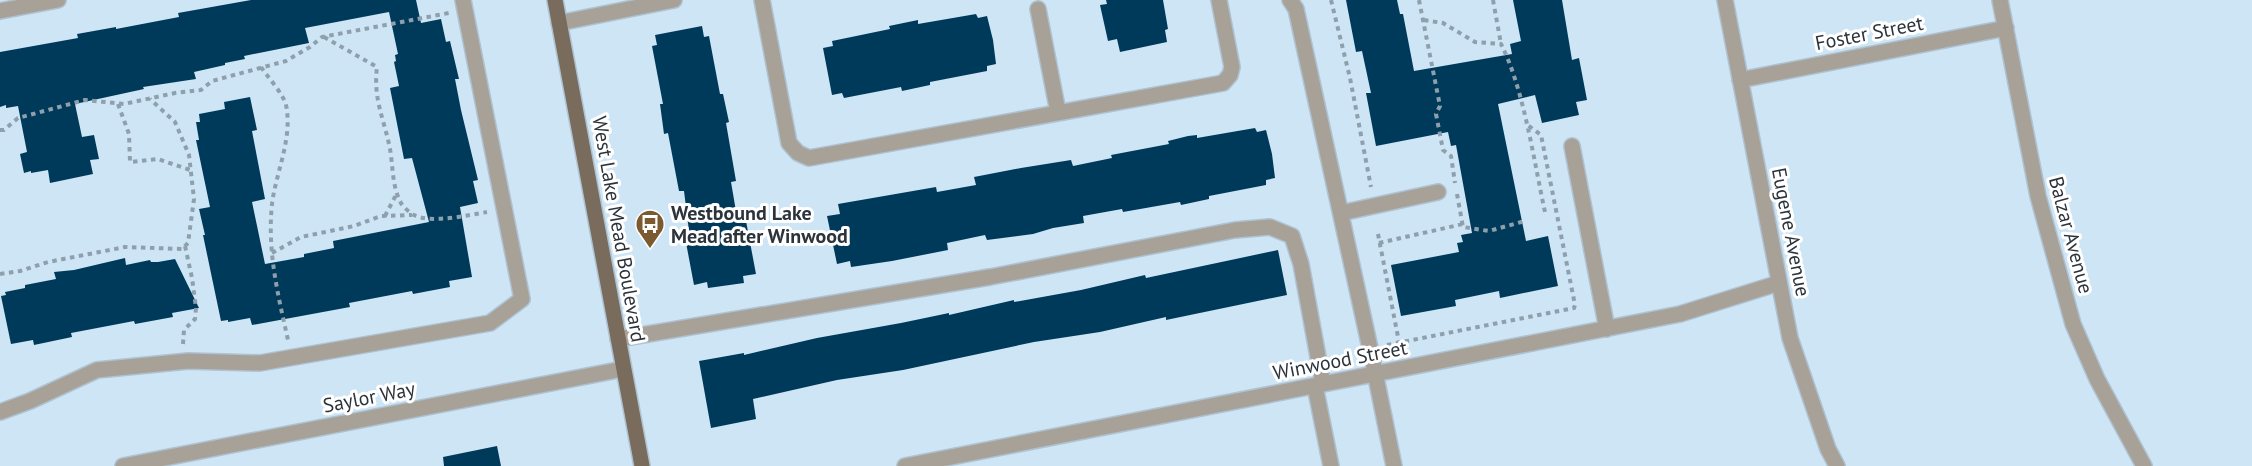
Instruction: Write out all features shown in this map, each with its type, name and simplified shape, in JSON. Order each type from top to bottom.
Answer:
[{"type":"main road","name":"West Lake Mead Boulevard","points":[[555,0],[642,466]]},
{"type":"street","points":[[0,11],[58,0]]},
{"type":"street","points":[[559,23],[674,0]]},
{"type":"street","points":[[762,0],[789,143],[798,153],[809,158],[1223,82],[1230,75],[1232,67],[1219,0]]},
{"type":"street","points":[[1290,0],[1296,9],[1394,466]]},
{"type":"street","name":"Eugene Avenue","points":[[1725,0],[1790,338],[1828,449],[1837,466]]},
{"type":"street","name":"Balzar Avenue","points":[[2000,0],[2038,196],[2073,324],[2097,379],[2144,466]]},
{"type":"street","points":[[0,412],[30,401],[97,370],[184,361],[260,363],[291,358],[490,323],[522,299],[464,5]]},
{"type":"street","points":[[1038,9],[1058,112]]},
{"type":"street","name":"Foster Street","points":[[1740,80],[2006,28]]},
{"type":"street","points":[[1572,146],[1607,329]]},
{"type":"street","points":[[1341,213],[1438,192]]},
{"type":"street","points":[[618,339],[990,278],[1235,230],[1270,227],[1292,236],[1301,264],[1331,466]]},
{"type":"street","name":"Winwood Street","points":[[905,466],[1680,314],[1779,283]]},
{"type":"street","name":"Saylor Way","points":[[123,466],[623,369]]},
{"type":"path","points":[[1331,0],[1350,78],[1374,206]]},
{"type":"path","points":[[1419,0],[1440,106],[1436,114],[1443,150],[1450,156],[1463,227],[1490,231],[1525,221]]},
{"type":"path","points":[[1493,0],[1502,44],[1508,56],[1526,123],[1545,212]]},
{"type":"path","points":[[0,130],[4,130],[18,118],[85,100],[118,104],[201,90],[212,81],[286,61],[323,37],[464,5]]},
{"type":"path","points":[[1424,20],[1443,23],[1475,42],[1502,44]]},
{"type":"path","points":[[323,37],[377,68],[375,87],[378,109],[389,148],[397,192],[401,203],[412,215]]},
{"type":"path","points":[[261,67],[285,102],[287,118],[286,139],[272,204],[272,264],[291,358]]},
{"type":"path","points":[[0,274],[20,271],[48,262],[125,248],[182,249],[188,243],[194,199],[189,155],[175,122],[150,99]]},
{"type":"path","points":[[118,104],[129,134],[130,162],[158,159],[190,171]]},
{"type":"path","points":[[1370,348],[1574,308],[1541,135],[1526,123]]},
{"type":"path","points":[[385,216],[397,192]]},
{"type":"path","points":[[272,253],[301,237],[354,226],[385,216],[453,217],[504,209]]},
{"type":"path","points":[[1379,243],[1463,224]]},
{"type":"path","points":[[1378,234],[1399,342]]},
{"type":"path","points":[[184,361],[184,330],[195,319],[196,308],[185,246]]},
{"type":"building","points":[[251,0],[416,0],[421,23],[441,19],[446,42],[450,41],[459,79],[455,79],[478,180],[473,181],[478,203],[460,207],[472,277],[449,281],[450,287],[413,294],[412,291],[349,303],[350,307],[252,325],[250,318],[221,321],[199,209],[210,207],[196,140],[199,140],[196,122],[200,122],[199,114],[225,109],[224,102],[250,97],[257,130],[252,131],[265,199],[252,202],[265,264],[304,257],[304,254],[334,248],[333,241],[429,222],[412,158],[404,159],[390,88],[399,86],[394,62],[396,61],[395,55],[398,54],[389,12],[305,28],[309,43],[244,56],[245,59],[194,72],[196,79],[143,87],[144,89],[75,104],[82,137],[94,135],[99,159],[90,160],[93,174],[50,183],[48,170],[24,173],[20,154],[27,152],[18,106],[0,107],[0,52],[78,38],[77,34],[179,17],[178,13]]},
{"type":"building","points":[[1106,0],[1163,0],[1168,29],[1165,30],[1167,42],[1120,52],[1117,39],[1108,41],[1100,5],[1107,4]]},
{"type":"building","points":[[1346,0],[1397,0],[1400,14],[1403,14],[1414,71],[1512,54],[1510,44],[1521,41],[1513,0],[1562,0],[1572,60],[1579,58],[1587,100],[1576,102],[1579,115],[1542,123],[1535,95],[1498,104],[1526,241],[1548,236],[1558,286],[1500,298],[1499,291],[1455,300],[1456,306],[1401,316],[1391,265],[1459,252],[1457,243],[1463,242],[1461,235],[1472,233],[1456,145],[1451,146],[1448,132],[1376,146],[1366,93],[1371,93],[1362,51],[1356,52]]},
{"type":"building","points":[[976,14],[978,18],[987,16],[993,40],[996,64],[987,66],[987,71],[930,82],[930,85],[902,91],[901,87],[844,98],[842,93],[832,95],[823,48],[833,46],[832,41],[890,29],[889,26],[918,20],[918,24]]},
{"type":"building","points":[[702,26],[704,37],[709,36],[720,94],[723,94],[729,122],[726,123],[736,181],[731,182],[738,223],[746,221],[756,274],[743,276],[744,283],[708,288],[707,282],[694,285],[684,232],[689,231],[684,191],[679,191],[668,133],[664,134],[660,104],[663,104],[652,46],[657,45],[655,35]]},
{"type":"building","points":[[1255,128],[1257,132],[1266,130],[1272,154],[1275,178],[1266,180],[1266,185],[1209,196],[1209,199],[1181,205],[1180,202],[1083,216],[1084,223],[1033,234],[987,240],[985,235],[947,243],[948,250],[892,261],[851,267],[850,261],[837,264],[827,216],[840,214],[838,204],[936,187],[937,192],[976,185],[974,177],[1071,160],[1073,166],[1112,158],[1111,155],[1169,144],[1168,141],[1188,136],[1197,135],[1197,138]]},
{"type":"building","points":[[1278,250],[1287,295],[1166,320],[1166,317],[1100,332],[1034,342],[903,370],[837,380],[753,399],[756,419],[711,428],[699,361],[744,353],[744,355],[817,338],[949,313],[949,315],[1014,300],[1014,302],[1081,290],[1145,275],[1146,278]]},
{"type":"building","points":[[125,258],[126,265],[150,260],[158,262],[175,259],[199,308],[172,313],[173,317],[135,324],[134,321],[71,333],[72,337],[34,345],[33,340],[11,344],[1,296],[6,295],[5,292],[25,288],[25,285],[56,279],[54,272],[74,270]]},
{"type":"building","points":[[497,446],[501,466],[444,466],[443,457]]},
{"type":"place","name":"Westbound Lake Mead after Winwood","points":[[650,250]]}]
